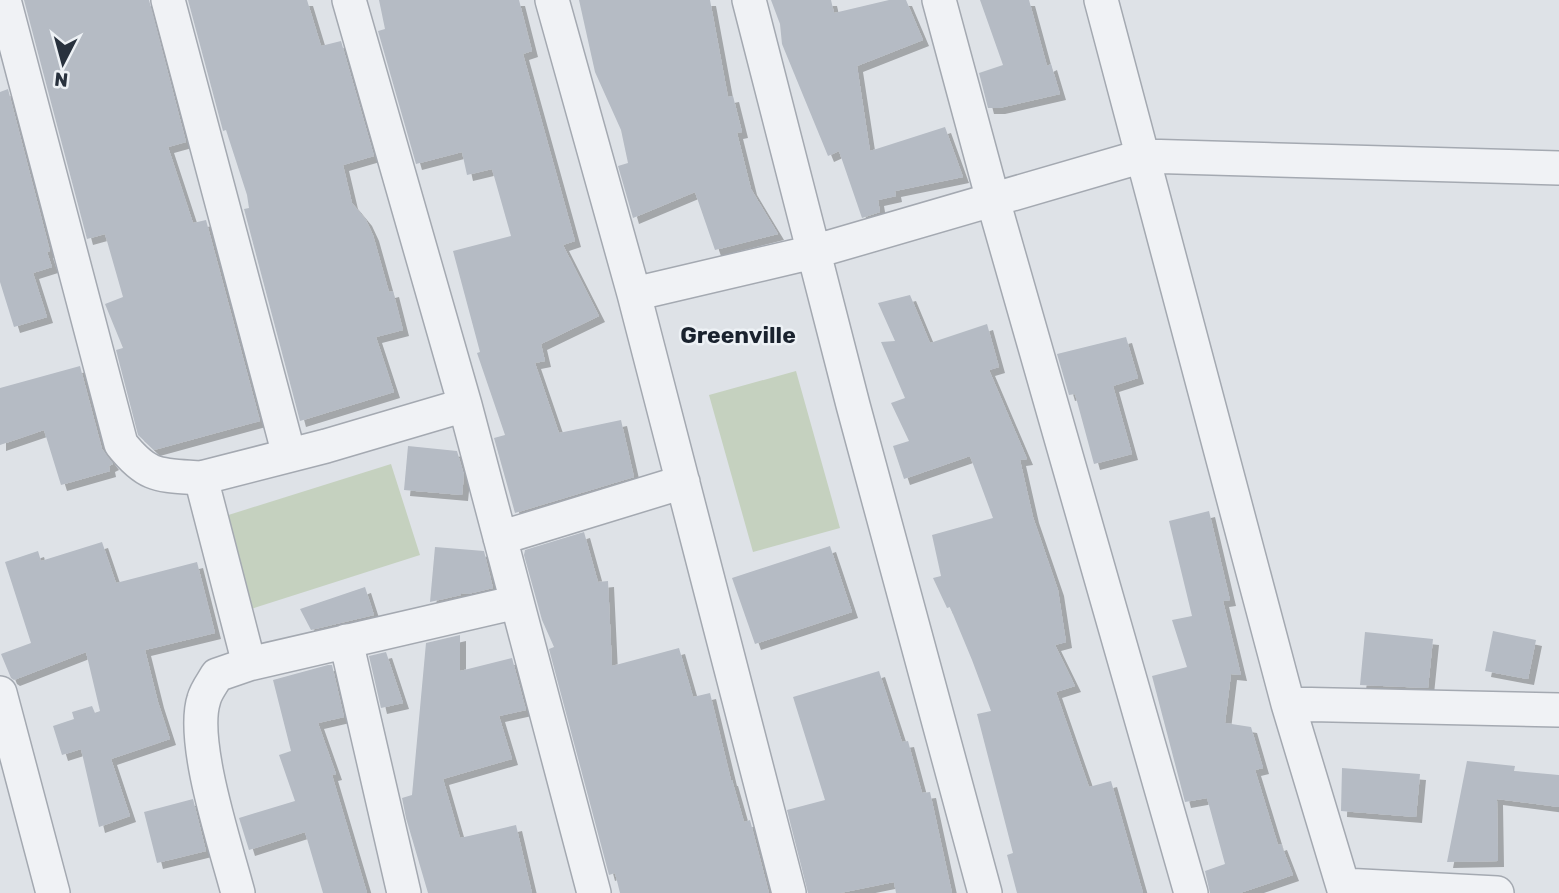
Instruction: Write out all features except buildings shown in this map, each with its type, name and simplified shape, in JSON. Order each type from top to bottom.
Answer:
[{"type":"street","points":[[4,0],[121,444],[137,464],[157,475],[201,478],[465,405]]},
{"type":"street","points":[[168,0],[289,454]]},
{"type":"street","points":[[349,0],[465,405],[594,893]]},
{"type":"street","points":[[552,0],[634,294],[789,893]]},
{"type":"street","points":[[749,0],[813,253],[985,893]]},
{"type":"street","points":[[939,0],[993,200],[1191,893]]},
{"type":"street","points":[[1101,0],[1288,704],[1344,889],[1497,893]]},
{"type":"street","points":[[634,294],[813,253],[1143,156],[1559,168]]},
{"type":"street","points":[[201,478],[249,664]]},
{"type":"street","points":[[500,538],[682,482]]},
{"type":"street","points":[[237,893],[204,758],[200,728],[204,698],[217,675],[249,664],[517,602]]},
{"type":"street","points":[[345,641],[404,893]]},
{"type":"street","points":[[0,694],[53,893]]},
{"type":"street","points":[[1288,704],[1559,710]]},
{"type":"green space","points":[[796,371],[840,528],[753,552],[709,395]]},
{"type":"green space","points":[[391,464],[420,555],[251,609],[222,517]]},
{"type":"district","name":"Greenville","points":[[738,335]]}]
